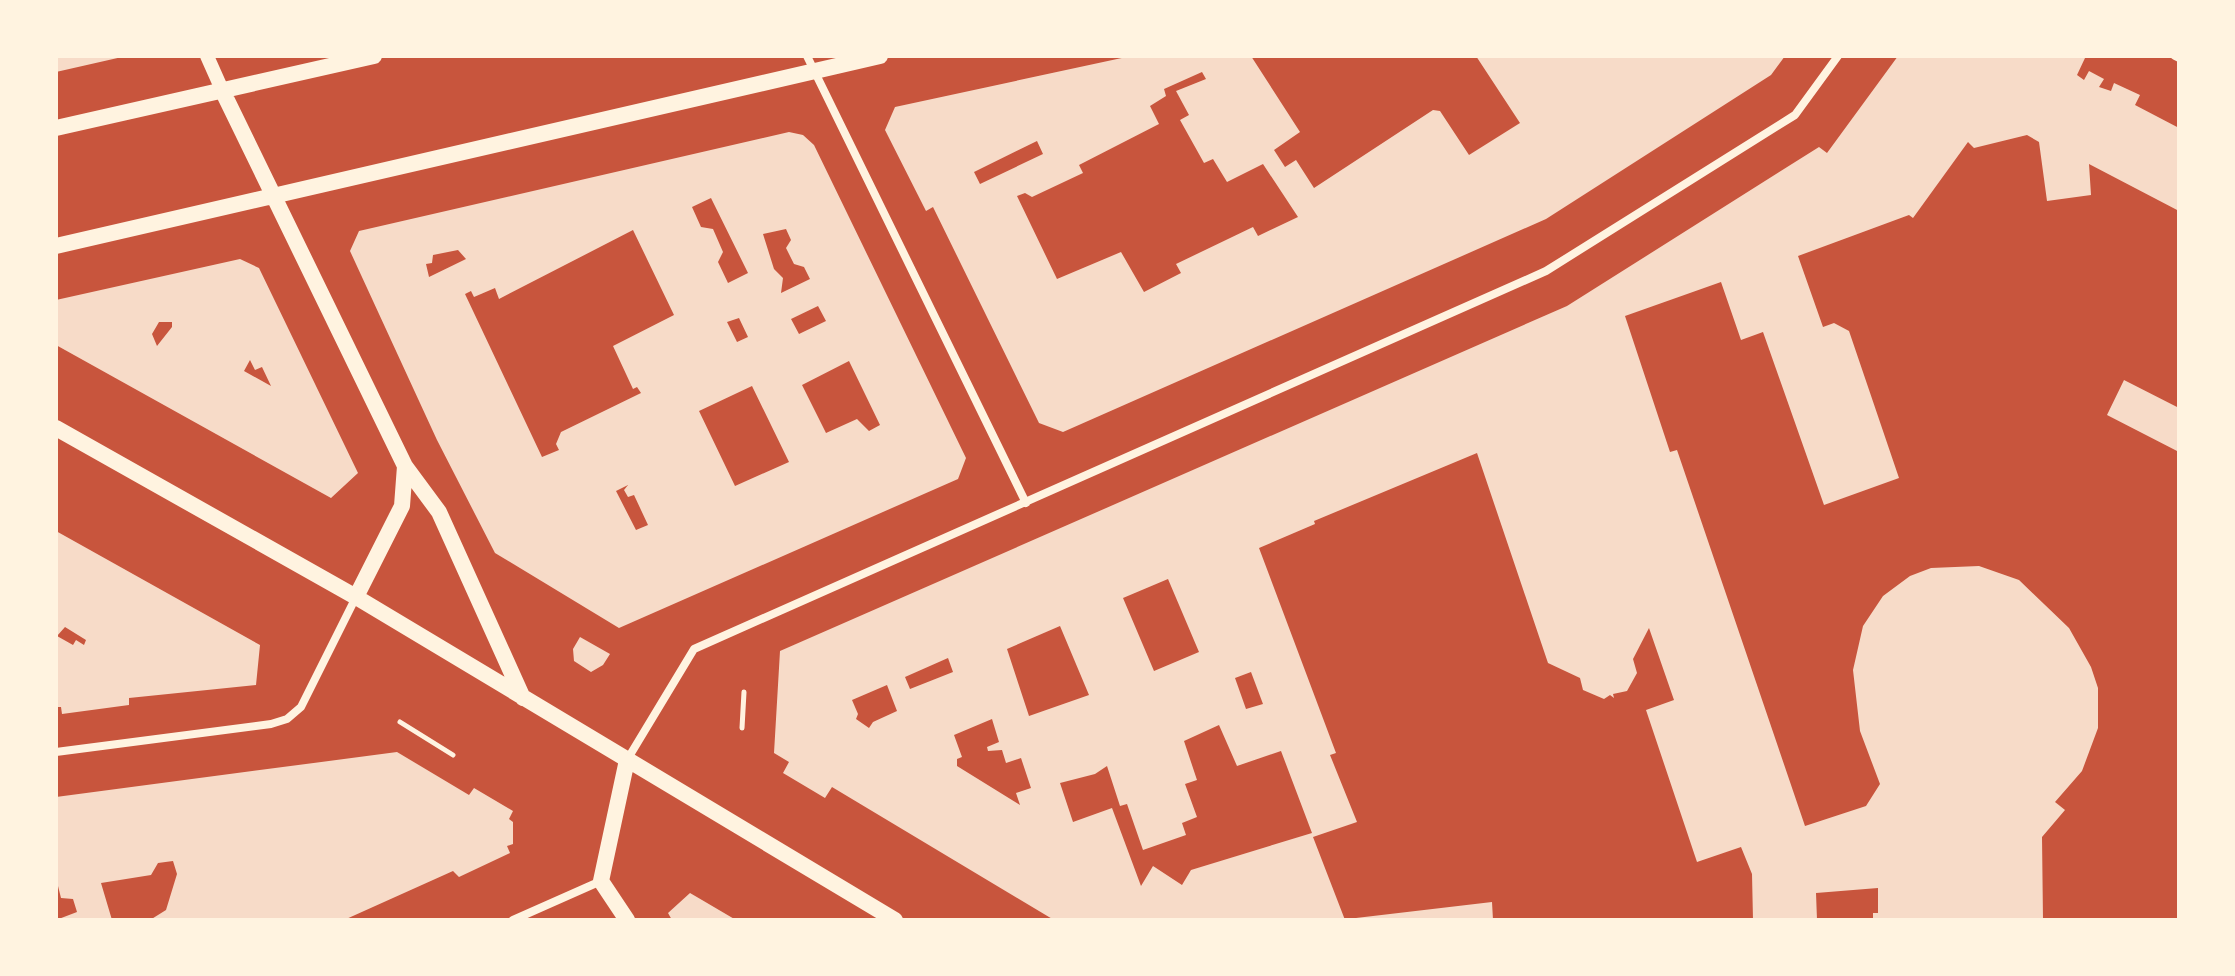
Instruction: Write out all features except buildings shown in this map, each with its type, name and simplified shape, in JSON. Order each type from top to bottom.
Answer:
[{"type":"main road","points":[[56,128],[374,56]]},
{"type":"main road","points":[[56,246],[274,197],[811,64],[880,56]]},
{"type":"main road","points":[[223,92],[405,466],[439,512],[523,698]]},
{"type":"main road","points":[[56,428],[356,597],[895,920]]},
{"type":"main road","points":[[356,597],[402,506],[405,466]]},
{"type":"main road","points":[[627,760],[601,881],[627,920]]},
{"type":"street","points":[[207,56],[223,92]]},
{"type":"street","points":[[627,760],[694,649],[1546,271],[1795,115],[1838,56]]},
{"type":"street","points":[[811,64],[1026,503]]},
{"type":"street","points":[[56,752],[271,724],[287,719],[301,707],[356,597]]},
{"type":"street","points":[[513,920],[601,881]]},
{"type":"path","points":[[742,728],[744,692]]},
{"type":"path","points":[[400,722],[453,755]]}]
